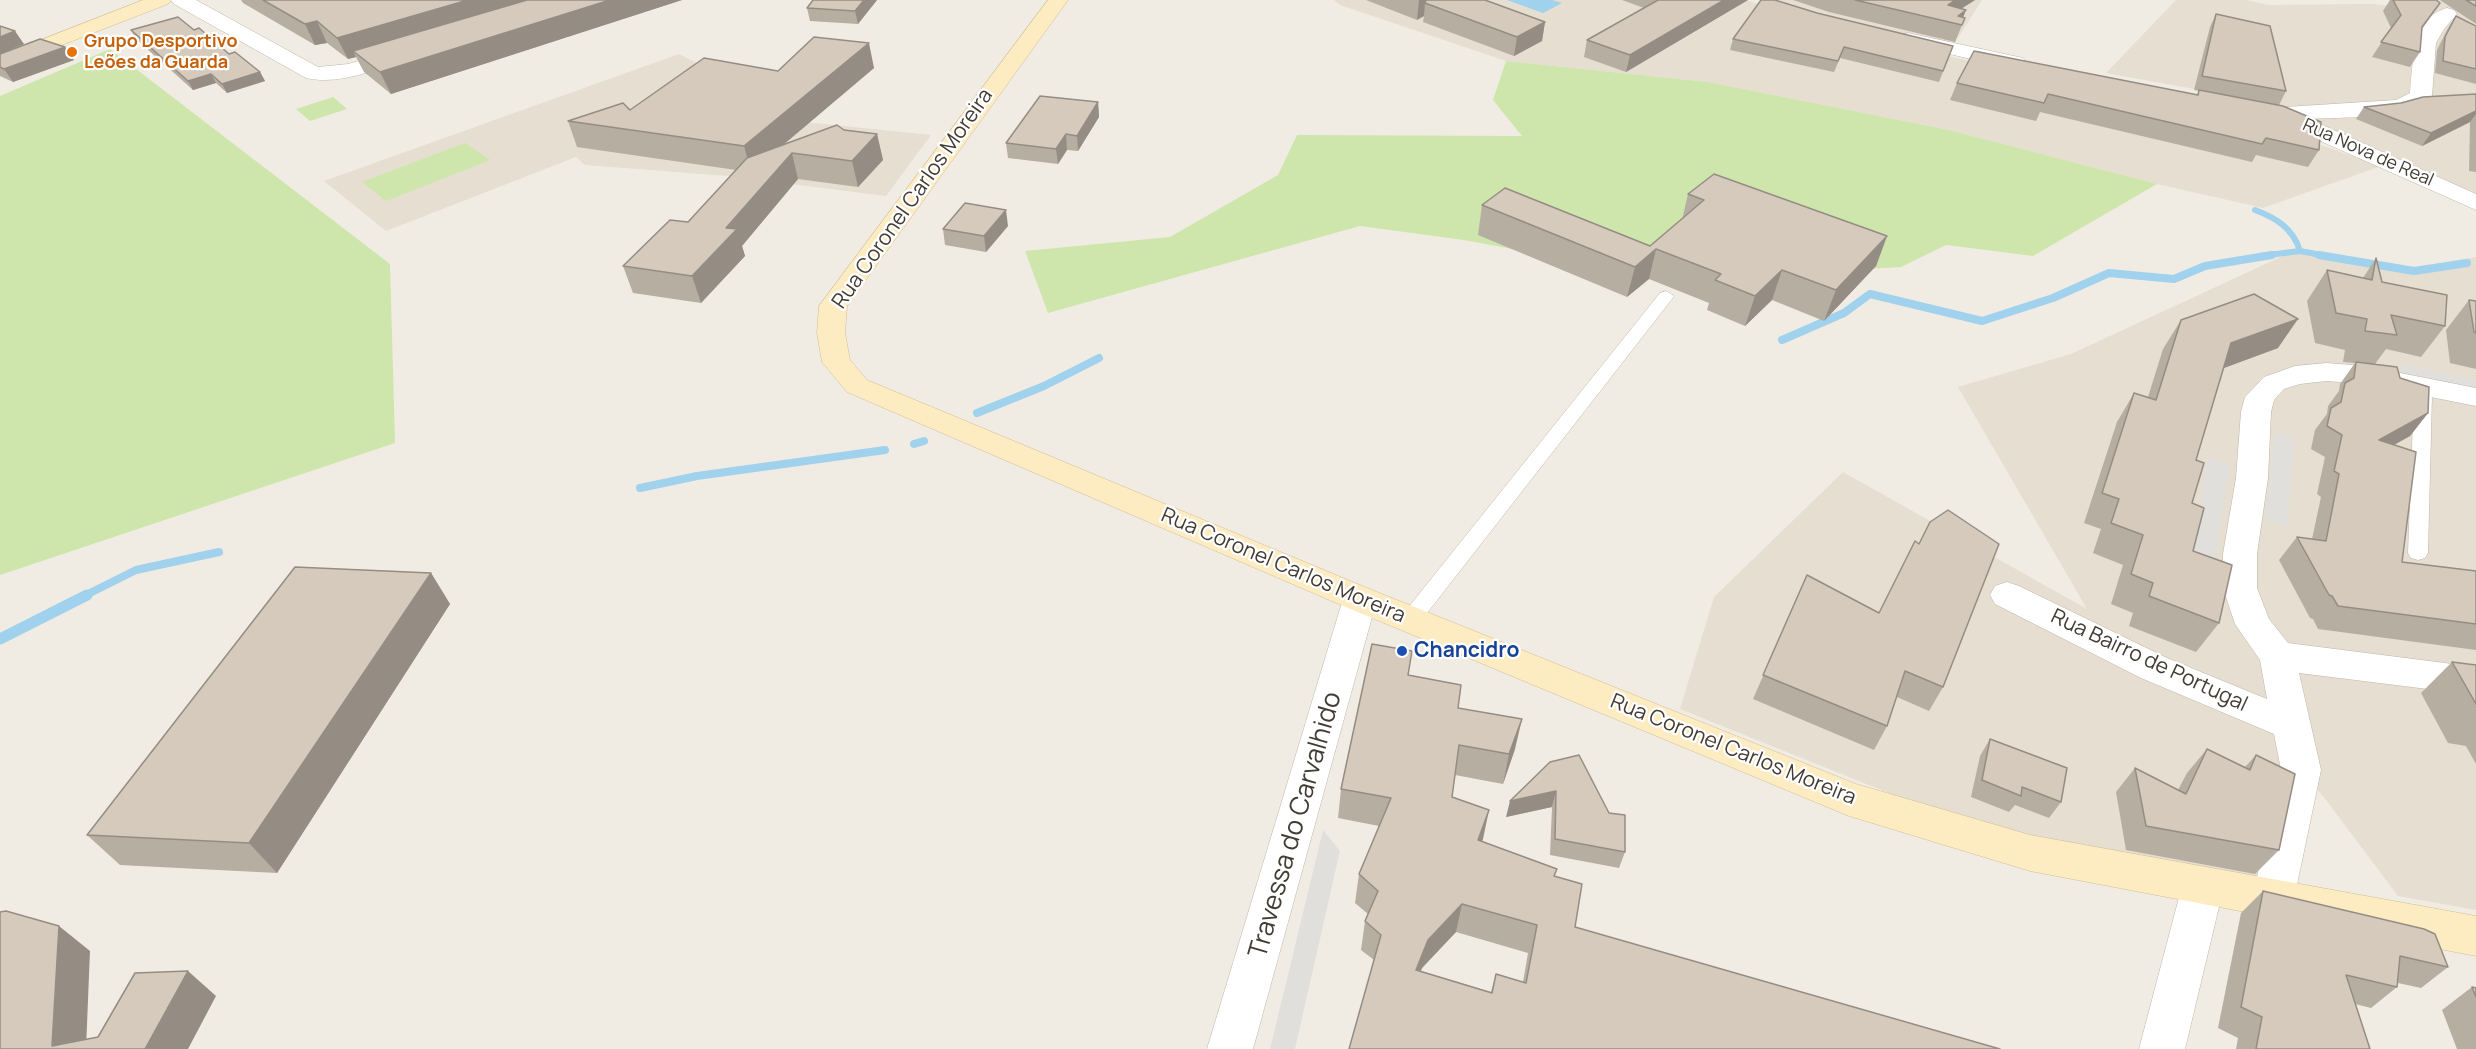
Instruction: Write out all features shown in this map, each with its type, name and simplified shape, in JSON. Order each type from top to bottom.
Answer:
[{"type":"main road","points":[[0,63],[161,0]]},
{"type":"main road","name":"Rua Coronel Carlos Moreira","points":[[1058,0],[833,306],[831,333],[836,362],[857,386],[1410,620],[1850,799],[2030,853],[2476,936]]},
{"type":"street","points":[[181,0],[314,73],[331,74],[423,47]]},
{"type":"street","points":[[2280,115],[2400,106],[2421,96],[2422,51],[2439,10],[2466,28]]},
{"type":"street","points":[[1889,34],[2034,67]]},
{"type":"street","name":"Rua Nova de Real","points":[[2258,111],[2280,115],[2476,203]]},
{"type":"street","points":[[2272,899],[2301,770],[2277,656],[2253,624],[2240,588],[2240,554],[2252,478],[2256,412],[2260,397],[2274,383],[2295,375],[2326,372],[2365,375],[2476,397]]},
{"type":"street","name":"Rua Bairro de Portugal","points":[[2007,595],[2154,668],[2292,725]]},
{"type":"street","name":"Travessa do Carvalhido","points":[[1230,1049],[1236,1035],[1360,599]]},
{"type":"street","points":[[2277,656],[2476,681]]},
{"type":"street","points":[[2162,1049],[2203,886]]},
{"type":"lane","points":[[1410,620],[1666,296]]},
{"type":"lane","points":[[2418,553],[2423,386]]},
{"type":"shaded area","points":[[1334,0],[1746,0],[1882,43],[2229,113],[2381,166],[2263,208],[2157,184],[1949,130],[1708,82],[1506,61],[1340,5]]},
{"type":"shaded area","points":[[1778,0],[1982,0],[1953,46],[1817,14]]},
{"type":"shaded area","points":[[2176,0],[2247,0],[2268,5],[2371,4],[2426,9],[2421,0],[2476,0],[2476,194],[2313,122],[2310,110],[2106,73]]},
{"type":"shaded area","points":[[679,54],[752,91],[727,114],[931,135],[886,196],[728,176],[585,165],[576,157],[386,231],[324,181]]},
{"type":"shaded area","points":[[2300,248],[2408,269],[2476,257],[2476,910],[2398,896],[2323,796],[2292,763],[2275,886],[1998,837],[1680,709],[1714,597],[1843,472],[2087,609],[1958,387],[2071,354]]},
{"type":"shaded area","points":[[2397,364],[2476,380],[2476,391],[2401,375]]},
{"type":"shaded area","points":[[2275,432],[2294,438],[2287,527],[2265,519]]},
{"type":"shaded area","points":[[2207,457],[2229,464],[2214,566],[2194,558]]},
{"type":"shaded area","points":[[1323,830],[1340,851],[1295,1049],[1270,1049]]},
{"type":"green space","points":[[110,49],[390,264],[395,443],[0,575],[0,96]]},
{"type":"green space","points":[[1506,61],[1708,82],[1949,130],[2157,184],[2033,256],[1946,245],[1901,267],[1677,280],[1464,240],[1360,226],[1048,313],[1025,251],[1170,237],[1278,175],[1297,135],[1522,136],[1493,100]]},
{"type":"green space","points":[[333,97],[347,109],[310,121],[296,109]]},
{"type":"green space","points":[[465,143],[490,160],[386,201],[362,182]]},
{"type":"water","points":[[1507,0],[1552,0],[1562,3],[1543,13]]},
{"type":"building","points":[[263,0],[468,0],[337,38],[317,21],[305,24]]},
{"type":"building","points":[[527,0],[610,0],[380,72],[353,51]]},
{"type":"building","points":[[813,0],[864,0],[855,11],[807,8]]},
{"type":"building","points":[[1426,0],[1485,0],[1545,22],[1517,37],[1425,3]]},
{"type":"building","points":[[1658,0],[1724,0],[1630,55],[1587,40]]},
{"type":"building","points":[[1761,0],[1775,0],[1817,13],[1953,46],[1943,71],[1844,47],[1838,61],[1733,39]]},
{"type":"building","points":[[1855,0],[1955,0],[1948,5],[1966,10],[1958,16],[1965,18],[1962,25]]},
{"type":"building","points":[[2393,0],[2436,0],[2440,3],[2422,27],[2420,52],[2381,42],[2401,15]]},
{"type":"building","points":[[2466,0],[2476,0],[2476,6]]},
{"type":"building","points":[[2216,14],[2270,26],[2286,91],[2202,76]]},
{"type":"building","points":[[2456,16],[2476,26],[2476,69],[2443,61],[2445,37]]},
{"type":"building","points":[[178,17],[194,30],[199,28],[229,54],[235,52],[260,72],[222,84],[211,74],[188,81],[131,30]]},
{"type":"building","points":[[0,26],[15,31],[0,37]]},
{"type":"building","points":[[814,37],[869,43],[744,146],[568,121],[623,103],[630,110],[704,58],[778,71]]},
{"type":"building","points":[[40,39],[65,47],[4,69],[0,67],[0,54]]},
{"type":"building","points":[[1974,51],[2198,95],[2199,90],[2283,106],[2321,122],[2319,150],[2266,138],[2262,144],[2048,94],[2044,103],[1957,83]]},
{"type":"building","points":[[2476,94],[2476,111],[2431,133],[2364,107],[2401,103],[2423,97]]},
{"type":"building","points":[[1040,96],[1098,102],[1077,136],[1066,134],[1056,149],[1006,143]]},
{"type":"building","points":[[837,125],[844,130],[877,134],[852,161],[792,153],[726,228],[737,229],[692,276],[623,266],[670,220],[688,222],[747,158]]},
{"type":"building","points":[[1714,174],[1887,236],[1836,290],[1782,270],[1755,296],[1715,280],[1721,274],[1656,249],[1635,267],[1482,205],[1505,188],[1650,246],[1704,200],[1688,194]]},
{"type":"building","points":[[965,203],[1006,210],[984,236],[943,229]]},
{"type":"building","points":[[2376,258],[2382,282],[2447,295],[2445,326],[2391,315],[2397,335],[2365,331],[2367,319],[2336,313],[2327,270],[2372,280]]},
{"type":"building","points":[[2254,294],[2298,319],[2231,343],[2196,460],[2204,463],[2192,503],[2204,508],[2193,551],[2232,565],[2219,623],[2149,596],[2153,583],[2131,574],[2143,535],[2111,523],[2119,499],[2102,493],[2134,393],[2156,400],[2181,320]]},
{"type":"building","points":[[2469,300],[2476,301],[2476,333],[2474,332]]},
{"type":"building","points":[[2356,362],[2397,367],[2400,378],[2429,387],[2428,413],[2379,440],[2416,452],[2402,562],[2476,571],[2476,624],[2338,606],[2329,595],[2297,537],[2326,541],[2339,474],[2334,471],[2342,435],[2327,426],[2331,408],[2341,402],[2345,383],[2354,378]]},
{"type":"building","points":[[1948,510],[1999,544],[1943,687],[1905,671],[1887,726],[1763,675],[1807,575],[1879,613],[1915,541],[1919,544],[1930,522]]},
{"type":"building","points":[[295,567],[431,573],[249,843],[87,835]]},
{"type":"building","points":[[1372,644],[1412,651],[1408,675],[1461,685],[1458,708],[1522,719],[1509,754],[1459,745],[1452,797],[1489,810],[1478,840],[1557,869],[1554,876],[1582,884],[1575,927],[2000,1049],[1349,1049],[1381,935],[1365,921],[1378,891],[1359,874],[1391,798],[1341,789]],"holes":[[[1462,904],[1537,925],[1526,983],[1496,974],[1492,993],[1416,970],[1428,940]]]},
{"type":"building","points":[[2452,662],[2476,665],[2476,704]]},
{"type":"building","points":[[1990,739],[2067,768],[2061,802],[2022,787],[2021,796],[1982,780]]},
{"type":"building","points":[[2207,749],[2250,770],[2256,755],[2295,774],[2279,850],[2146,826],[2135,768],[2186,794]]},
{"type":"building","points":[[1579,755],[1609,813],[1625,815],[1625,852],[1555,839],[1556,791],[1510,801],[1550,762]]},
{"type":"building","points":[[2263,891],[2424,929],[2435,934],[2448,967],[2400,956],[2397,987],[2346,975],[2370,1049],[2256,1049],[2262,1017],[2241,1007]]},
{"type":"building","points":[[6,911],[59,926],[52,1046],[98,1037],[135,973],[188,971],[145,1049],[0,1049],[0,912]]},
{"type":"waterway","points":[[2255,210],[2283,225],[2293,236],[2300,251]]},
{"type":"waterway","points":[[2260,256],[2300,251]]},
{"type":"waterway","points":[[2300,251],[2327,256]]},
{"type":"waterway","points":[[1782,340],[1844,313],[1870,294],[1982,321],[2053,298],[2109,273],[2174,279],[2205,266],[2272,255]]},
{"type":"waterway","points":[[2319,255],[2414,271],[2467,263]]},
{"type":"waterway","points":[[977,413],[1044,386],[1099,358]]},
{"type":"waterway","points":[[914,444],[924,441]]},
{"type":"waterway","points":[[640,488],[697,476],[885,450]]},
{"type":"waterway","points":[[84,596],[136,570],[219,552]]},
{"type":"waterway","points":[[0,639],[87,595]]},
{"type":"place","name":"Grupo Desportivo Leões da Guarda","points":[[72,52]]},
{"type":"place","name":"Chancidro","points":[[1402,651]]}]
